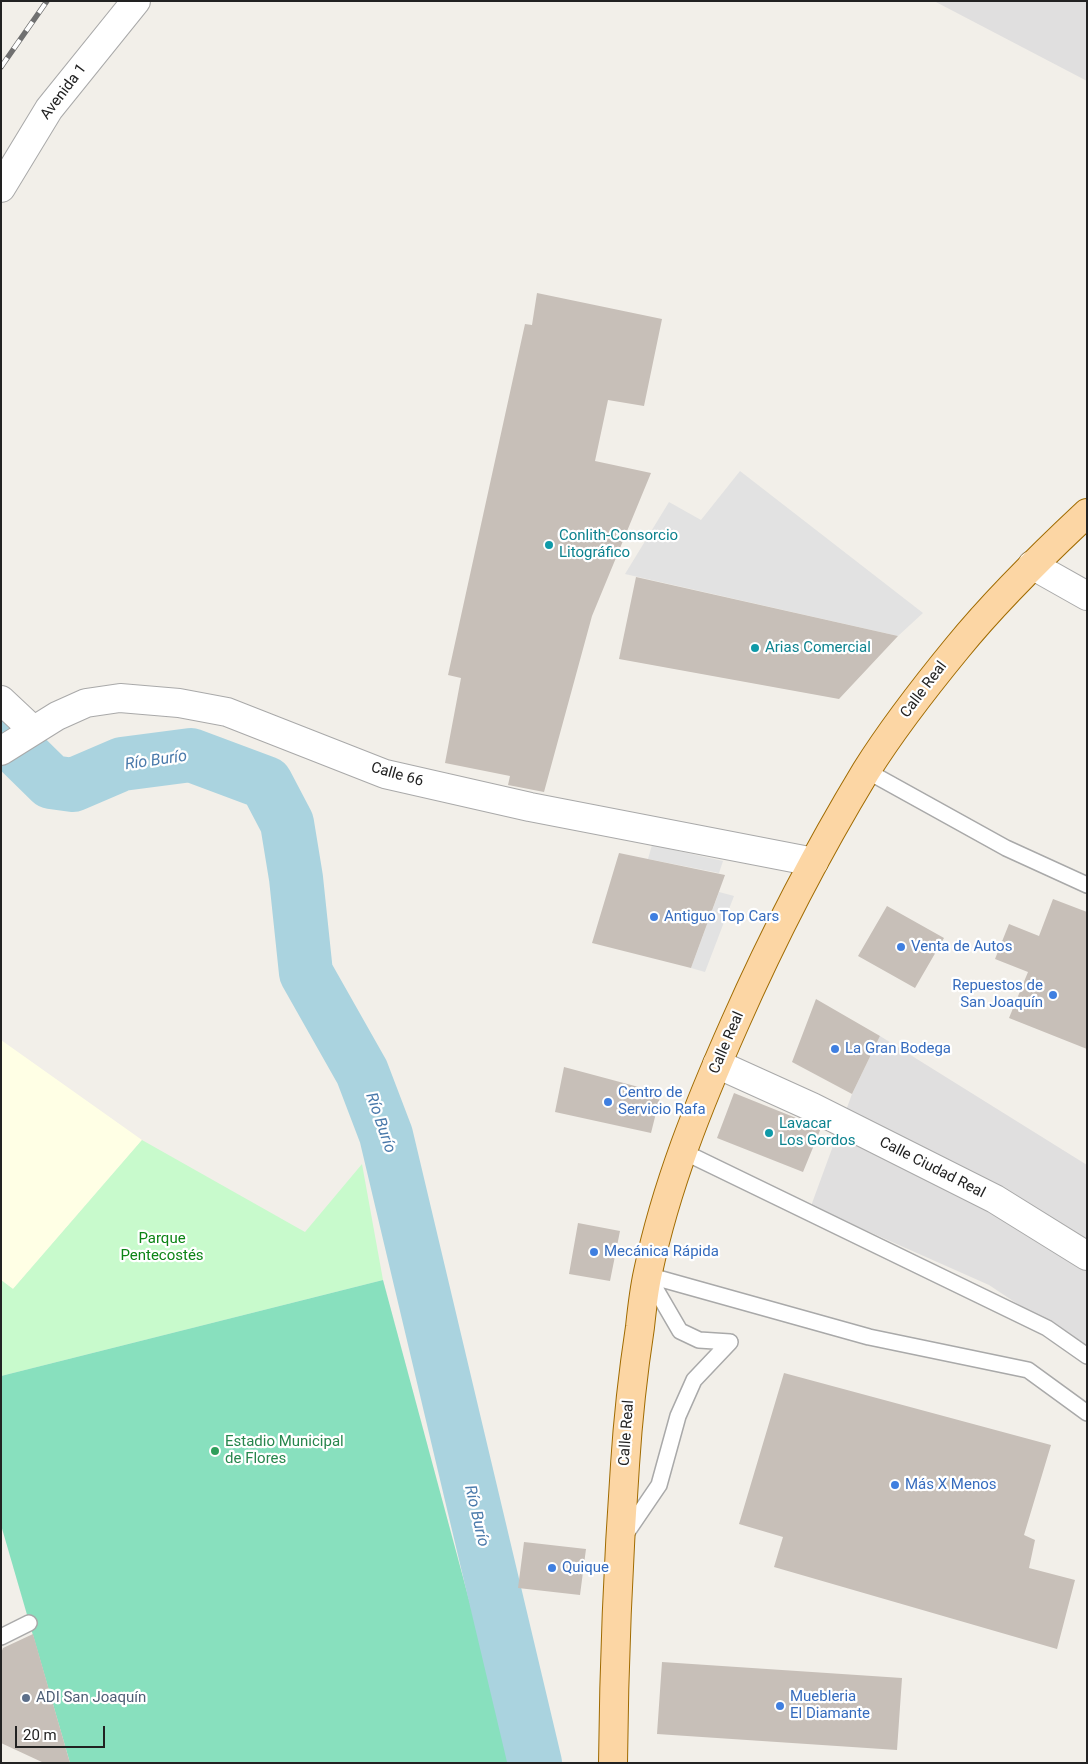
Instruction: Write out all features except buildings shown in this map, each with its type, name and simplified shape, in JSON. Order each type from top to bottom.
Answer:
[{"type":"main road","name":"Calle Real","points":[[613,1763],[614,1677],[620,1542],[630,1393],[647,1275],[662,1215],[682,1152],[717,1064],[768,950],[814,862],[867,770],[917,699],[959,645],[1032,565],[1087,514]]},
{"type":"street","name":"Avenida 1","points":[[1,188],[49,109],[136,1]]},
{"type":"street","points":[[1032,565],[1087,596]]},
{"type":"street","name":"Calle 66","points":[[1,751],[57,716],[86,703],[120,698],[179,703],[227,712],[385,774],[530,807],[814,862]]},
{"type":"street","points":[[1,700],[33,730]]},
{"type":"street","name":"Calle Ciudad Real","points":[[717,1064],[812,1107],[995,1199],[1087,1256]]},
{"type":"lane","points":[[867,770],[1006,848],[1087,886]]},
{"type":"lane","points":[[682,1152],[1046,1328],[1087,1356]]},
{"type":"lane","points":[[647,1275],[869,1337],[1028,1370],[1087,1412]]},
{"type":"lane","points":[[620,1542],[659,1485],[678,1416],[694,1380],[730,1342],[699,1340],[680,1331],[647,1275]]},
{"type":"lane","points":[[1,1637],[29,1623]]},
{"type":"shaded area","points":[[934,1],[1087,1],[1087,81]]},
{"type":"shaded area","points":[[740,471],[923,613],[898,636],[625,574],[669,502],[701,520]]},
{"type":"shaded area","points":[[652,845],[723,861],[719,873],[648,859]]},
{"type":"shaded area","points":[[719,892],[734,896],[705,972],[691,968]]},
{"type":"shaded area","points":[[880,1036],[1087,1165],[1087,1350],[989,1285],[811,1206],[852,1094]]},
{"type":"shaded area","points":[[1,1040],[142,1140],[13,1289],[1,1280]]},
{"type":"green space","name":"Parque Pentecostés","points":[[142,1140],[305,1232],[362,1164],[383,1280],[1,1376],[1,1280],[13,1289]]},
{"type":"green space","name":"Estadio Municipal de Flores","points":[[383,1280],[513,1763],[70,1763],[1,1525],[1,1376]]},
{"type":"waterway","name":"Río Burío","points":[[1,733],[51,782],[73,785],[122,764],[191,755],[266,783],[287,823],[296,878],[306,973],[362,1072],[386,1135],[535,1763]]},
{"type":"railway","points":[[1,67],[47,1]]},
{"type":"place","name":"Conlith-Consorcio Litográfico","points":[[549,545]]},
{"type":"place","name":"Arias Comercial","points":[[755,648]]},
{"type":"place","name":"Antiguo Top Cars","points":[[654,917]]},
{"type":"place","name":"Venta de Autos","points":[[901,947]]},
{"type":"place","name":"Repuestos de San Joaquín","points":[[1053,995]]},
{"type":"place","name":"La Gran Bodega","points":[[835,1049]]},
{"type":"place","name":"Centro de Servicio Rafa","points":[[608,1102]]},
{"type":"place","name":"Lavacar Los Gordos","points":[[769,1133]]},
{"type":"place","name":"Mecánica Rápida","points":[[594,1252]]},
{"type":"place","name":"Estadio Municipal de Flores","points":[[215,1451]]},
{"type":"place","name":"Más X Menos","points":[[895,1485]]},
{"type":"place","name":"Quique","points":[[552,1568]]},
{"type":"place","name":"ADI San Joaquín","points":[[26,1698]]},
{"type":"place","name":"Muebleria El Diamante","points":[[780,1706]]}]
